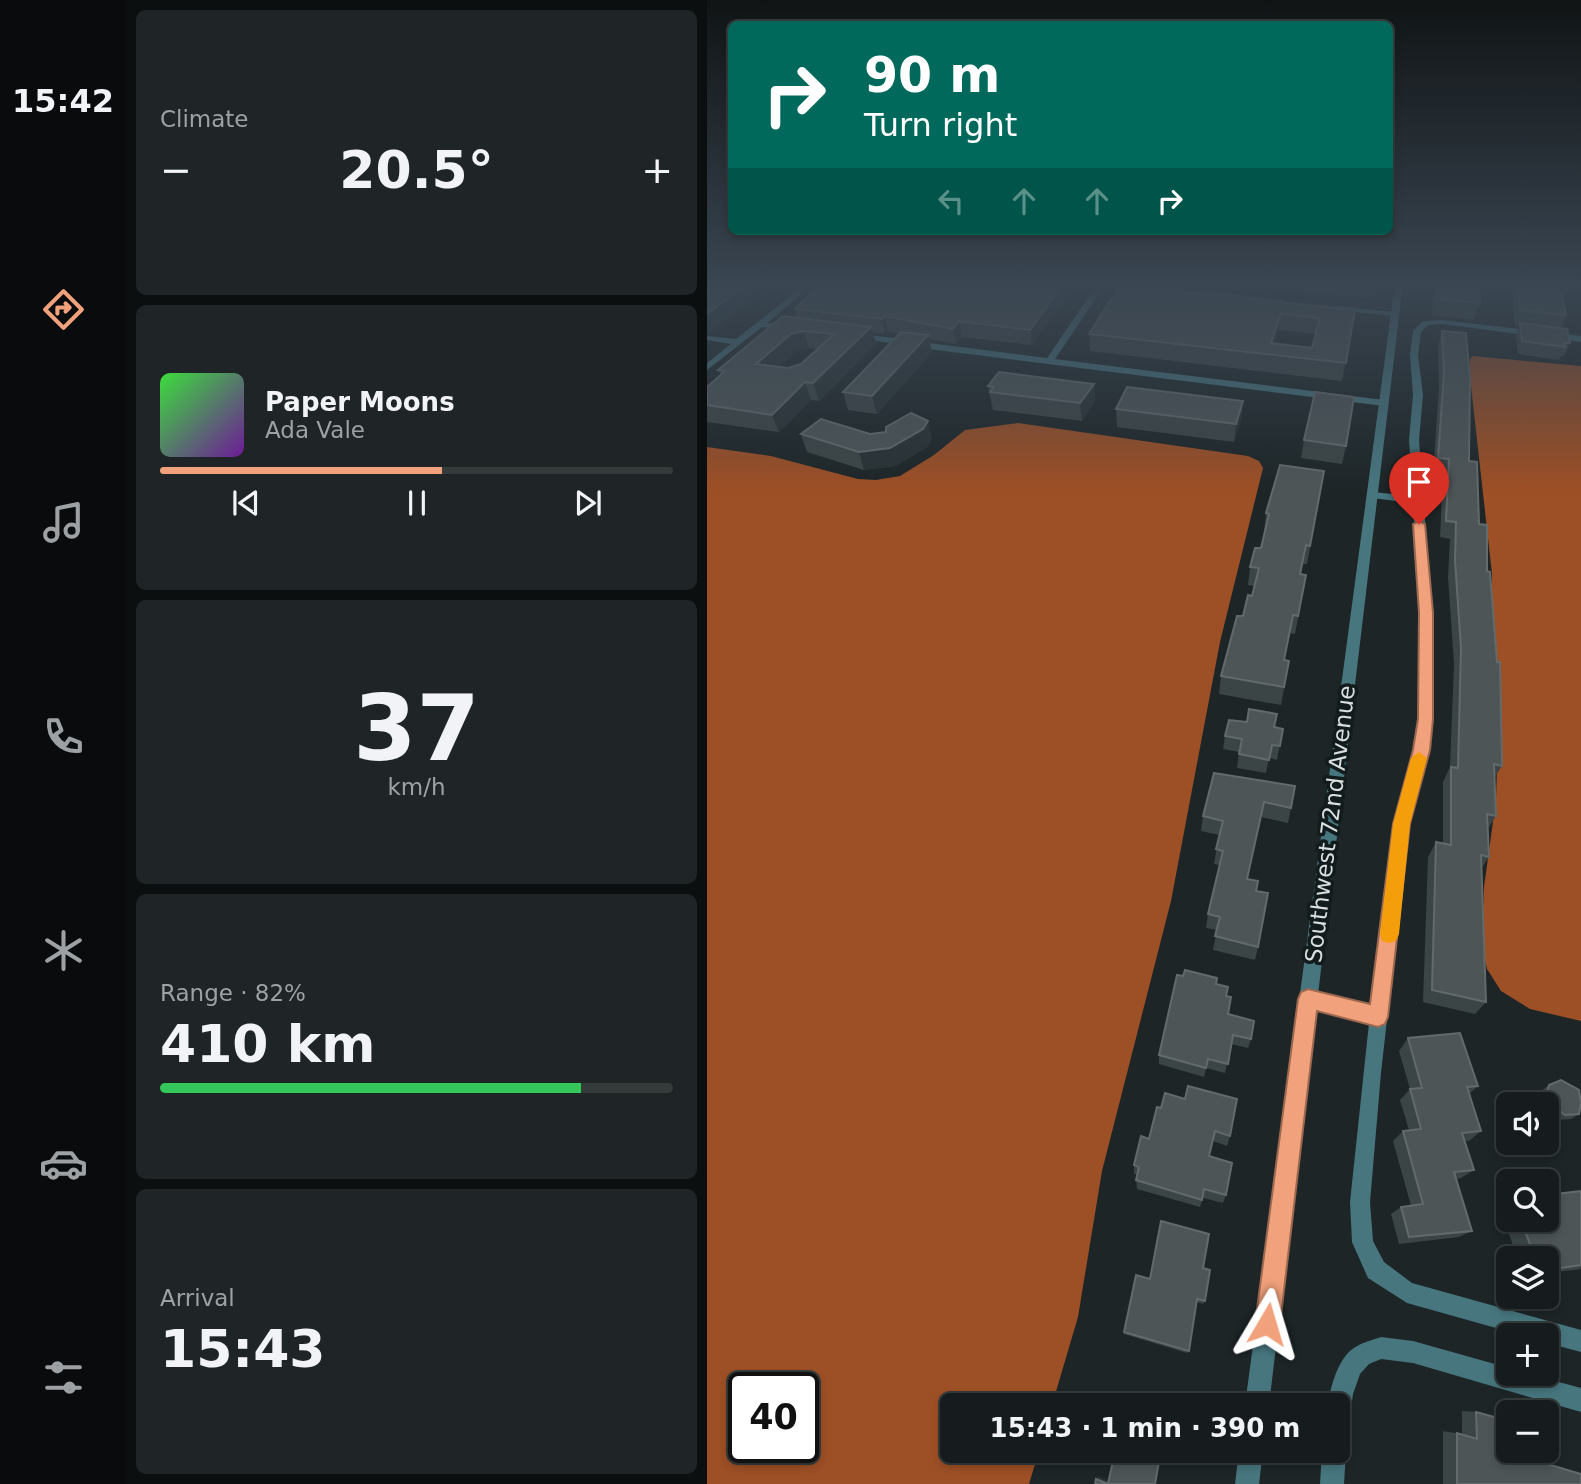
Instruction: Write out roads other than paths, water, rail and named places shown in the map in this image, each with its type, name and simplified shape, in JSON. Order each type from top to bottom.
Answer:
[{"type":"street","points":[[707,367],[725,352]]},
{"type":"street","points":[[981,352],[1384,402]]},
{"type":"street","points":[[1049,361],[1055,352]]},
{"type":"street","name":"Southwest 72nd Avenue","points":[[1259,1393],[1390,352]]},
{"type":"street","points":[[1414,352],[1418,390],[1414,432],[1426,613],[1426,719],[1422,750],[1402,824],[1378,1017],[1360,1223],[1367,1257],[1389,1282],[1426,1299],[1581,1341]]},
{"type":"street","points":[[1372,495],[1418,500]]},
{"type":"street","points":[[1308,999],[1378,1017]]},
{"type":"street","points":[[1343,1393],[1346,1380],[1361,1356],[1381,1348],[1413,1352],[1581,1400]]},
{"type":"street","points":[[1247,1484],[1250,1463]]},
{"type":"street","points":[[1332,1484],[1333,1463]]}]
